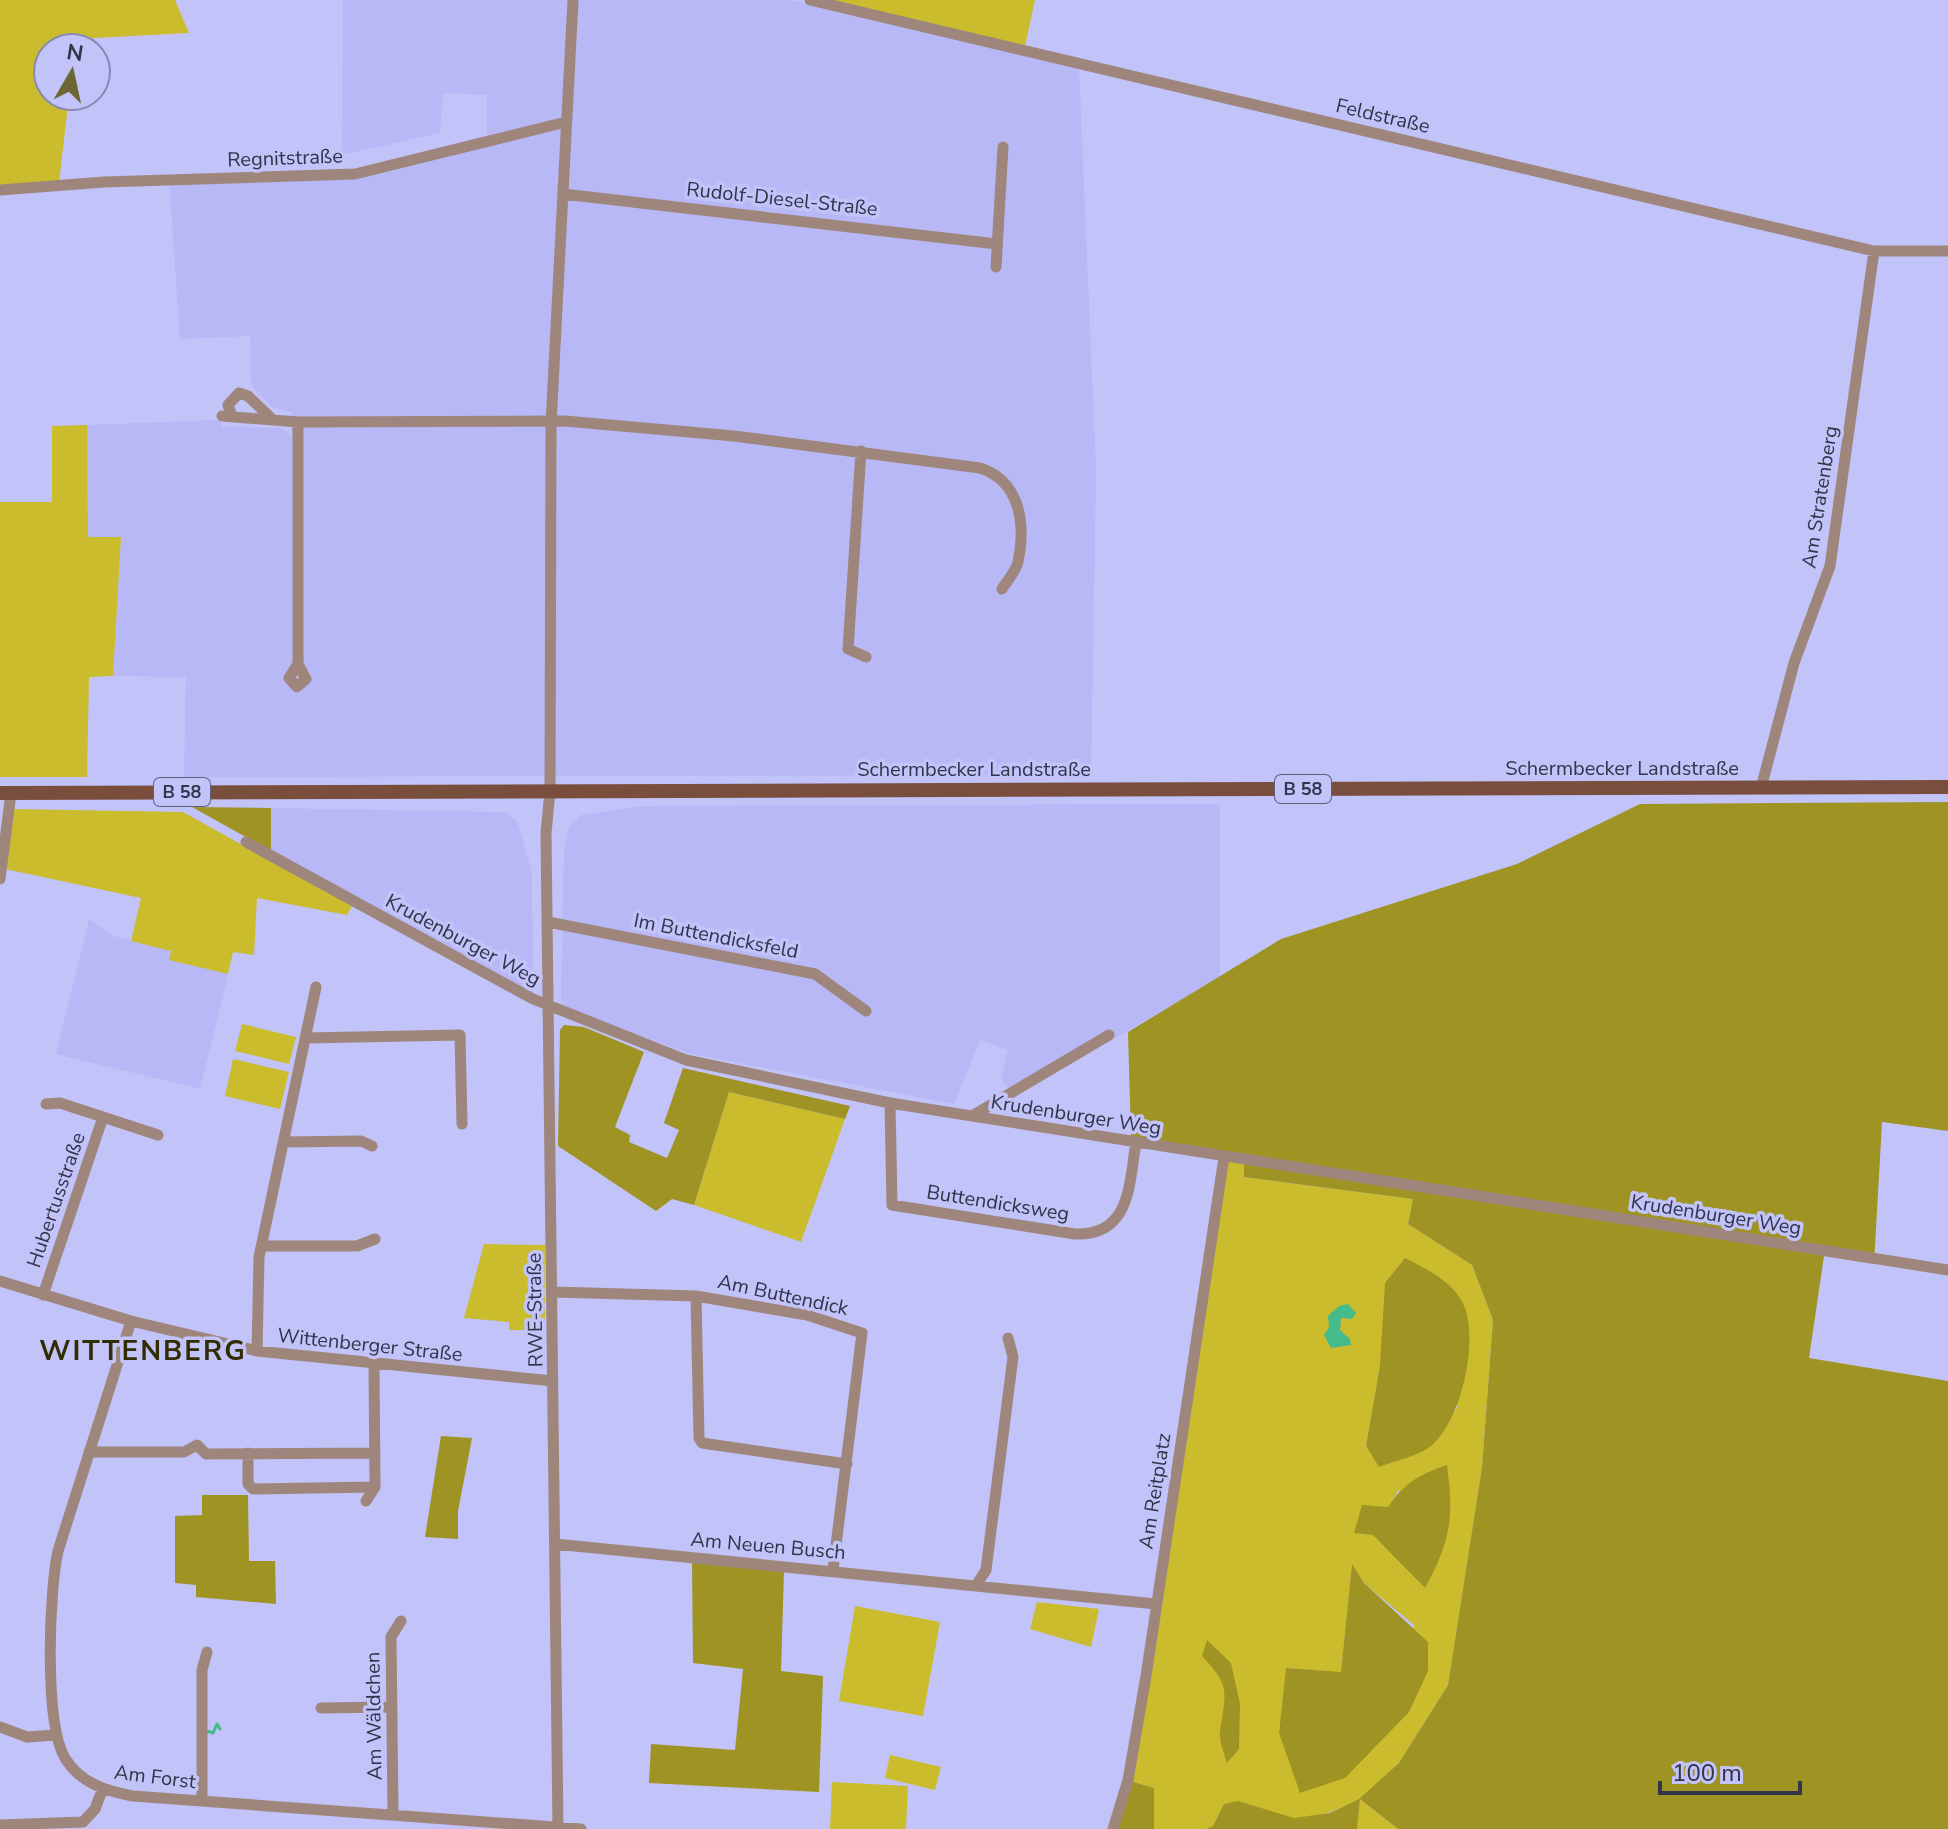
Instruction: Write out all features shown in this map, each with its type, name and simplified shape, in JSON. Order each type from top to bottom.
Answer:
[{"type":"main road","name":"Schermbecker Landstraße","points":[[6,793],[1948,787]]},
{"type":"street","points":[[550,791],[551,424],[573,0]]},
{"type":"street","name":"Feldstraße","points":[[810,0],[1874,251],[1948,251]]},
{"type":"street","name":"Regnitstraße","points":[[0,190],[104,182],[355,174],[566,122]]},
{"type":"street","points":[[996,267],[1003,147]]},
{"type":"street","name":"Rudolf-Diesel-Straße","points":[[563,194],[997,244]]},
{"type":"street","name":"Am Stratenberg","points":[[1761,788],[1794,663],[1830,566],[1874,251]]},
{"type":"street","points":[[272,419],[248,396],[239,393],[228,405],[227,416],[298,422],[551,424],[565,421],[861,451],[980,468],[1002,478],[1014,492],[1019,509],[1018,564],[1002,589]]},
{"type":"street","points":[[298,422],[298,664]]},
{"type":"street","points":[[861,451],[848,649],[866,657]]},
{"type":"street","name":"RWE-Straße","points":[[550,791],[546,833],[558,1828]]},
{"type":"street","points":[[0,879],[6,793]]},
{"type":"street","name":"Krudenburger Weg","points":[[246,842],[549,1006],[565,1009],[686,1060],[890,1103],[1948,1270]]},
{"type":"street","name":"Im Buttendicksfeld","points":[[548,922],[815,974],[866,1011]]},
{"type":"street","points":[[257,1351],[262,1246],[316,987]]},
{"type":"street","points":[[305,1038],[460,1035],[462,1124]]},
{"type":"street","points":[[972,1116],[1109,1035]]},
{"type":"street","name":"Hubertusstraße","points":[[46,1104],[60,1103],[158,1135]]},
{"type":"street","name":"Buttendicksweg","points":[[890,1103],[892,1205],[1075,1234],[1093,1233],[1108,1227],[1121,1213],[1136,1142]]},
{"type":"street","name":"Hubertusstraße","points":[[43,1295],[103,1117]]},
{"type":"street","points":[[284,1142],[361,1141],[372,1146]]},
{"type":"street","name":"Am Reitplatz","points":[[1113,1829],[1128,1780],[1224,1157]]},
{"type":"street","points":[[262,1246],[357,1246],[375,1239]]},
{"type":"street","name":"Wittenberger Straße","points":[[0,1281],[131,1321],[257,1351],[553,1381]]},
{"type":"street","name":"Am Buttendick","points":[[553,1292],[696,1296],[807,1315],[862,1333],[833,1570]]},
{"type":"street","points":[[696,1296],[699,1438],[702,1443],[847,1464]]},
{"type":"street","name":"Am Forst","points":[[131,1321],[58,1551],[52,1583],[56,1735],[66,1759],[77,1774],[103,1788],[133,1796],[393,1813],[558,1828]]},
{"type":"street","points":[[977,1584],[986,1570],[1013,1357],[1008,1338]]},
{"type":"street","points":[[366,1501],[375,1487],[374,1363]]},
{"type":"street","points":[[89,1452],[184,1452],[197,1445],[206,1454],[375,1453]]},
{"type":"street","points":[[248,1453],[248,1484],[253,1489],[375,1487]]},
{"type":"street","name":"Am Neuen Busch","points":[[555,1544],[1156,1604]]},
{"type":"street","name":"Am Wäldchen","points":[[393,1813],[391,1637],[401,1621]]},
{"type":"street","points":[[202,1800],[202,1670],[207,1652]]},
{"type":"street","points":[[321,1708],[392,1707]]},
{"type":"street","points":[[0,1727],[27,1737],[56,1735]]},
{"type":"street","points":[[0,1825],[83,1822],[92,1814],[103,1788]]},
{"type":"street","points":[[558,1828],[581,1829]]},
{"type":"shaded area","points":[[0,0],[175,0],[189,33],[112,37],[112,32],[32,32],[32,112],[67,112],[59,183],[0,187]]},
{"type":"shaded area","points":[[343,0],[791,0],[1079,67],[1096,472],[1091,775],[184,777],[186,677],[113,676],[121,538],[88,537],[87,425],[221,420],[222,427],[282,428],[291,436],[292,412],[272,407],[251,384],[250,336],[180,339],[169,176],[353,171],[487,135],[487,95],[443,93],[440,133],[342,155]]},
{"type":"shaded area","points":[[830,0],[1035,0],[1025,46]]},
{"type":"shaded area","points":[[87,425],[88,537],[121,537],[113,676],[89,677],[87,777],[0,777],[0,502],[52,502],[52,426]]},
{"type":"shaded area","points":[[1948,802],[1948,1131],[1882,1122],[1874,1264],[1824,1256],[1809,1358],[1948,1381],[1948,1829],[1398,1829],[1360,1799],[1357,1829],[1206,1829],[1213,1826],[1224,1804],[1238,1801],[1294,1818],[1330,1813],[1359,1799],[1399,1763],[1448,1685],[1482,1467],[1493,1320],[1472,1265],[1408,1224],[1413,1199],[1244,1177],[1244,1162],[1131,1138],[1128,1032],[1281,939],[1517,864],[1640,804]]},
{"type":"shaded area","points":[[1220,804],[1220,977],[1015,1096],[1001,1079],[1008,1050],[980,1040],[954,1104],[687,1053],[567,1008],[561,1001],[564,851],[569,828],[581,815],[643,806]]},
{"type":"shaded area","points":[[192,807],[271,808],[271,851]]},
{"type":"shaded area","points":[[271,808],[506,812],[518,823],[532,873],[533,994],[271,851]]},
{"type":"shaded area","points":[[14,809],[183,812],[352,906],[347,915],[257,898],[254,955],[233,952],[228,974],[169,960],[171,951],[131,941],[141,898],[5,869]]},
{"type":"shaded area","points":[[89,919],[114,936],[172,951],[170,960],[228,974],[200,1089],[56,1054]]},
{"type":"shaded area","points":[[242,1024],[296,1037],[289,1064],[235,1051]]},
{"type":"shaded area","points":[[564,1025],[584,1027],[644,1052],[615,1127],[630,1135],[629,1142],[667,1158],[679,1130],[664,1123],[683,1068],[850,1106],[845,1119],[729,1092],[694,1205],[672,1199],[656,1211],[558,1146],[560,1030]]},
{"type":"shaded area","points":[[233,1059],[289,1072],[280,1109],[225,1096]]},
{"type":"shaded area","points":[[729,1092],[845,1119],[801,1242],[694,1205]]},
{"type":"shaded area","points":[[1225,1158],[1244,1162],[1244,1177],[1413,1199],[1408,1224],[1472,1265],[1493,1320],[1482,1467],[1448,1685],[1399,1763],[1360,1799],[1398,1829],[1357,1829],[1359,1799],[1309,1818],[1292,1818],[1241,1803],[1224,1804],[1213,1826],[1206,1829],[1154,1829],[1154,1788],[1130,1781]],"holes":[[[1380,1365],[1458,1406],[1431,1446],[1380,1466],[1366,1446]],[[1399,1490],[1424,1587],[1373,1534]],[[1352,1566],[1364,1583],[1415,1626],[1279,1733],[1287,1668],[1341,1673]]]},
{"type":"shaded area","points":[[484,1244],[545,1245],[545,1330],[509,1330],[509,1322],[464,1318]]},
{"type":"shaded area","points":[[1405,1258],[1440,1278],[1460,1299],[1469,1323],[1468,1361],[1458,1401],[1442,1434],[1426,1450],[1379,1467],[1366,1446],[1380,1365],[1385,1283]]},
{"type":"shaded area","points":[[1348,1304],[1356,1313],[1352,1319],[1341,1318],[1340,1330],[1350,1339],[1351,1345],[1331,1348],[1324,1335],[1329,1327],[1328,1316],[1339,1306]]},
{"type":"shaded area","points":[[441,1436],[472,1438],[458,1511],[458,1539],[425,1537]]},
{"type":"shaded area","points":[[1447,1465],[1450,1500],[1448,1528],[1440,1556],[1425,1588],[1373,1535],[1354,1533],[1362,1505],[1388,1507],[1413,1480]]},
{"type":"shaded area","points":[[202,1495],[248,1495],[249,1561],[275,1561],[276,1604],[196,1597],[196,1585],[175,1583],[175,1516],[202,1515]]},
{"type":"shaded area","points":[[692,1562],[784,1571],[781,1671],[823,1676],[819,1792],[649,1783],[651,1744],[735,1750],[743,1669],[693,1663]]},
{"type":"shaded area","points":[[1352,1564],[1364,1583],[1428,1642],[1428,1671],[1409,1712],[1345,1778],[1300,1793],[1279,1733],[1286,1668],[1341,1672]]},
{"type":"shaded area","points":[[1037,1602],[1099,1609],[1091,1647],[1030,1629]]},
{"type":"shaded area","points":[[855,1606],[940,1622],[923,1716],[839,1701]]},
{"type":"shaded area","points":[[1207,1640],[1231,1663],[1240,1704],[1239,1749],[1227,1763],[1220,1736],[1224,1691],[1218,1675],[1202,1656]]},
{"type":"shaded area","points":[[890,1755],[941,1767],[935,1790],[885,1778]]},
{"type":"shaded area","points":[[1130,1781],[1154,1788],[1154,1829],[1115,1829]]},
{"type":"shaded area","points":[[832,1782],[908,1786],[906,1829],[830,1829]]},
{"type":"waterway","points":[[207,1731],[213,1733],[217,1724],[220,1729]]},
{"type":"district","name":"WITTENBERG","points":[[143,1351]]}]
